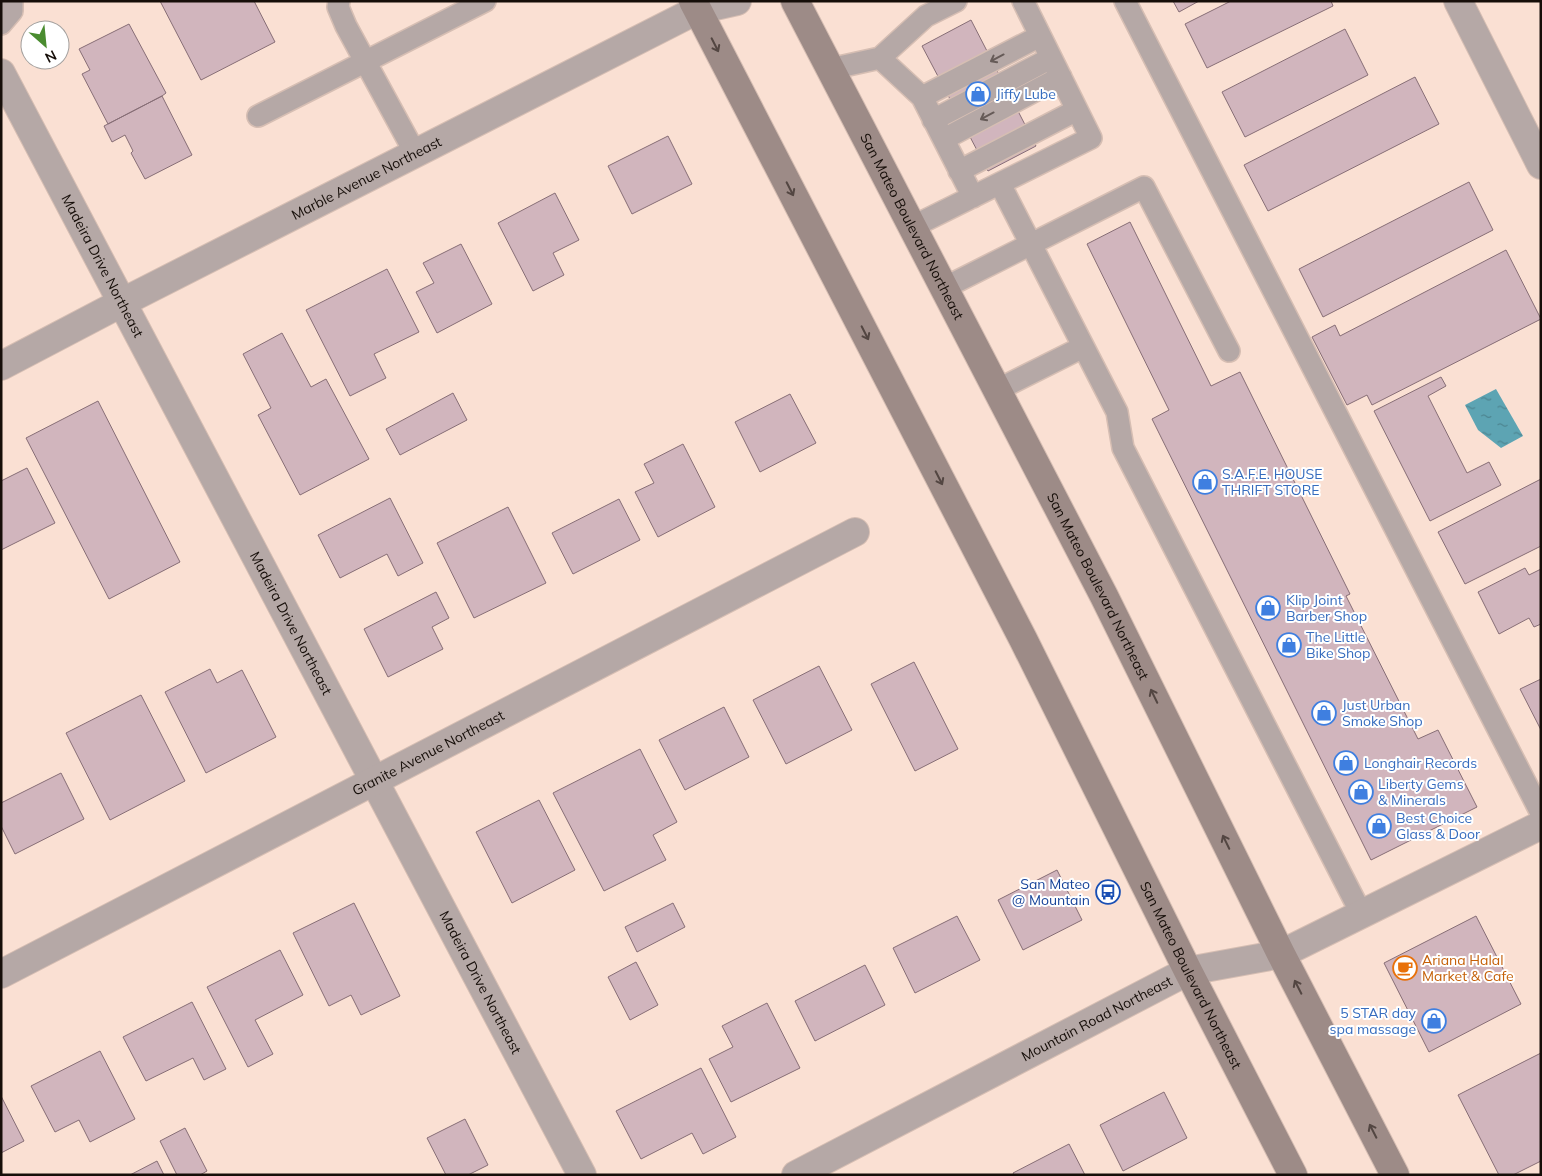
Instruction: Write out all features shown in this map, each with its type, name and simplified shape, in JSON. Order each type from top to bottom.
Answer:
[{"type":"main road","name":"San Mateo Boulevard Northeast","points":[[795,1],[1104,596],[1281,954],[1396,1175]]},
{"type":"main road","name":"San Mateo Boulevard Northeast","points":[[695,6],[1018,630],[1188,971],[1293,1175]]},
{"type":"street","name":"Marble Avenue Northeast","points":[[1,366],[415,153],[695,6],[737,1]]},
{"type":"street","points":[[1458,1],[1541,166]]},
{"type":"street","name":"Madeira Drive Northeast","points":[[1,73],[582,1175]]},
{"type":"street","name":"Granite Avenue Northeast","points":[[1,974],[855,532]]},
{"type":"street","name":"Mountain Road Northeast","points":[[796,1175],[1188,971],[1281,954],[1541,825]]},
{"type":"lane","points":[[1,24],[12,11],[12,1]]},
{"type":"lane","points":[[339,1],[338,7],[346,26],[415,153]]},
{"type":"lane","points":[[258,116],[484,1]]},
{"type":"lane","points":[[830,69],[880,58],[923,9],[956,1]]},
{"type":"lane","points":[[912,227],[1091,138],[1023,1]]},
{"type":"lane","points":[[1125,1],[1541,814]]},
{"type":"lane","points":[[922,97],[1040,36]]},
{"type":"lane","points":[[880,58],[922,97],[973,197]]},
{"type":"lane","points":[[933,120],[1052,58]]},
{"type":"lane","points":[[944,139],[1061,78]]},
{"type":"lane","points":[[960,171],[1077,110]]},
{"type":"lane","points":[[1000,184],[1117,412],[1123,448],[1362,915]]},
{"type":"lane","points":[[944,288],[1144,187],[1229,351]]},
{"type":"lane","points":[[997,390],[1083,346]]},
{"type":"water","points":[[1496,389],[1523,436],[1501,448],[1478,430],[1465,405]]},
{"type":"building","points":[[160,1],[254,1],[275,42],[201,80]]},
{"type":"building","points":[[1173,1],[1199,1],[1179,12]]},
{"type":"building","points":[[1231,1],[1331,1],[1333,6],[1207,68],[1185,24]]},
{"type":"building","points":[[971,20],[1036,146],[988,171],[922,46]]},
{"type":"building","points":[[129,24],[166,93],[108,124],[82,74],[90,70],[79,49]]},
{"type":"building","points":[[1345,29],[1368,75],[1245,137],[1222,92]]},
{"type":"building","points":[[1415,77],[1439,124],[1268,211],[1244,165]]},
{"type":"building","points":[[162,96],[192,155],[145,179],[131,153],[133,151],[125,135],[112,142],[104,126]]},
{"type":"building","points":[[668,136],[692,184],[632,214],[608,166]]},
{"type":"building","points":[[1469,182],[1493,230],[1323,317],[1299,269]]},
{"type":"building","points":[[555,193],[579,240],[553,253],[564,275],[533,291],[498,223]]},
{"type":"building","points":[[1130,222],[1211,386],[1240,372],[1350,594],[1346,596],[1418,739],[1438,730],[1477,807],[1371,860],[1152,419],[1169,410],[1087,244]]},
{"type":"building","points":[[461,244],[492,304],[437,333],[416,292],[434,283],[423,263]]},
{"type":"building","points":[[1506,250],[1541,319],[1372,405],[1367,395],[1347,405],[1312,337],[1335,325],[1340,336]]},
{"type":"building","points":[[387,269],[419,332],[374,354],[386,378],[350,396],[306,310]]},
{"type":"building","points":[[282,333],[311,387],[326,379],[369,459],[300,495],[258,415],[271,408],[243,354]]},
{"type":"building","points":[[1441,377],[1446,386],[1428,396],[1467,473],[1489,462],[1501,485],[1430,521],[1374,411]]},
{"type":"building","points":[[453,393],[467,420],[400,455],[386,429]]},
{"type":"building","points":[[790,394],[816,443],[760,472],[735,422]]},
{"type":"building","points":[[98,401],[180,562],[109,599],[26,438]]},
{"type":"building","points":[[683,444],[715,507],[658,537],[635,492],[654,483],[644,464]]},
{"type":"building","points":[[27,468],[55,523],[1,550],[1,481]]},
{"type":"building","points":[[1541,479],[1541,546],[1465,584],[1438,532]]},
{"type":"building","points":[[390,498],[423,563],[398,576],[387,554],[340,578],[318,535]]},
{"type":"building","points":[[619,499],[640,540],[573,574],[552,533]]},
{"type":"building","points":[[508,507],[546,583],[474,618],[437,543]]},
{"type":"building","points":[[1525,568],[1529,575],[1541,569],[1541,624],[1534,627],[1529,618],[1499,634],[1478,592]]},
{"type":"building","points":[[436,592],[449,618],[432,627],[443,649],[388,677],[364,629]]},
{"type":"building","points":[[914,662],[958,749],[915,771],[871,684]]},
{"type":"building","points":[[819,666],[852,730],[786,764],[753,700]]},
{"type":"building","points":[[210,669],[217,683],[242,670],[276,737],[206,773],[165,692]]},
{"type":"building","points":[[1541,679],[1541,730],[1520,689]]},
{"type":"building","points":[[141,695],[185,781],[110,820],[66,733]]},
{"type":"building","points":[[724,707],[749,757],[685,790],[659,740]]},
{"type":"building","points":[[640,749],[677,822],[653,835],[666,860],[604,891],[553,793]]},
{"type":"building","points":[[61,773],[84,819],[15,854],[1,826],[1,803]]},
{"type":"building","points":[[539,800],[575,870],[512,903],[476,832]]},
{"type":"building","points":[[1057,870],[1082,920],[1023,950],[998,900]]},
{"type":"building","points":[[354,903],[400,996],[361,1015],[351,995],[329,1006],[293,933]]},
{"type":"building","points":[[673,903],[685,927],[637,952],[625,927]]},
{"type":"building","points":[[957,916],[980,960],[915,993],[893,948]]},
{"type":"building","points":[[1476,916],[1521,1004],[1429,1052],[1384,963]]},
{"type":"building","points":[[280,950],[303,995],[255,1020],[273,1054],[248,1067],[207,987]]},
{"type":"building","points":[[636,962],[658,1005],[630,1020],[608,977]]},
{"type":"building","points":[[865,965],[885,1005],[815,1041],[795,1001]]},
{"type":"building","points":[[192,1002],[226,1069],[204,1080],[193,1058],[146,1081],[123,1037]]},
{"type":"building","points":[[767,1003],[800,1068],[731,1102],[709,1059],[733,1047],[722,1026]]},
{"type":"building","points":[[100,1051],[135,1119],[90,1142],[79,1120],[55,1132],[31,1086]]},
{"type":"building","points":[[1541,1053],[1541,1161],[1513,1175],[1499,1175],[1458,1095]]},
{"type":"building","points":[[701,1068],[736,1137],[703,1154],[692,1133],[641,1159],[616,1111]]},
{"type":"building","points":[[1164,1092],[1187,1138],[1123,1171],[1100,1125]]},
{"type":"building","points":[[1,1096],[24,1141],[1,1153]]},
{"type":"building","points":[[465,1119],[488,1165],[468,1175],[446,1175],[427,1138]]},
{"type":"building","points":[[185,1128],[207,1171],[200,1175],[177,1175],[160,1141]]},
{"type":"building","points":[[1069,1144],[1085,1175],[1014,1175],[1013,1173]]},
{"type":"building","points":[[157,1161],[164,1175],[130,1175]]},
{"type":"place","name":"Jiffy Lube","points":[[978,94]]},
{"type":"place","name":"S.A.F.E. HOUSE THRIFT STORE","points":[[1205,482]]},
{"type":"place","name":"Klip Joint Barber Shop","points":[[1268,608]]},
{"type":"place","name":"The Little Bike Shop","points":[[1289,645]]},
{"type":"place","name":"Just Urban Smoke Shop","points":[[1324,713]]},
{"type":"place","name":"Longhair Records","points":[[1346,763]]},
{"type":"place","name":"Liberty Gems & Minerals","points":[[1361,792]]},
{"type":"place","name":"Best Choice Glass & Door","points":[[1379,826]]},
{"type":"place","name":"San Mateo @ Mountain","points":[[1108,892]]},
{"type":"place","name":"Ariana Halal Market & Cafe","points":[[1405,968]]},
{"type":"place","name":"5 STAR day spa massage","points":[[1434,1021]]}]
